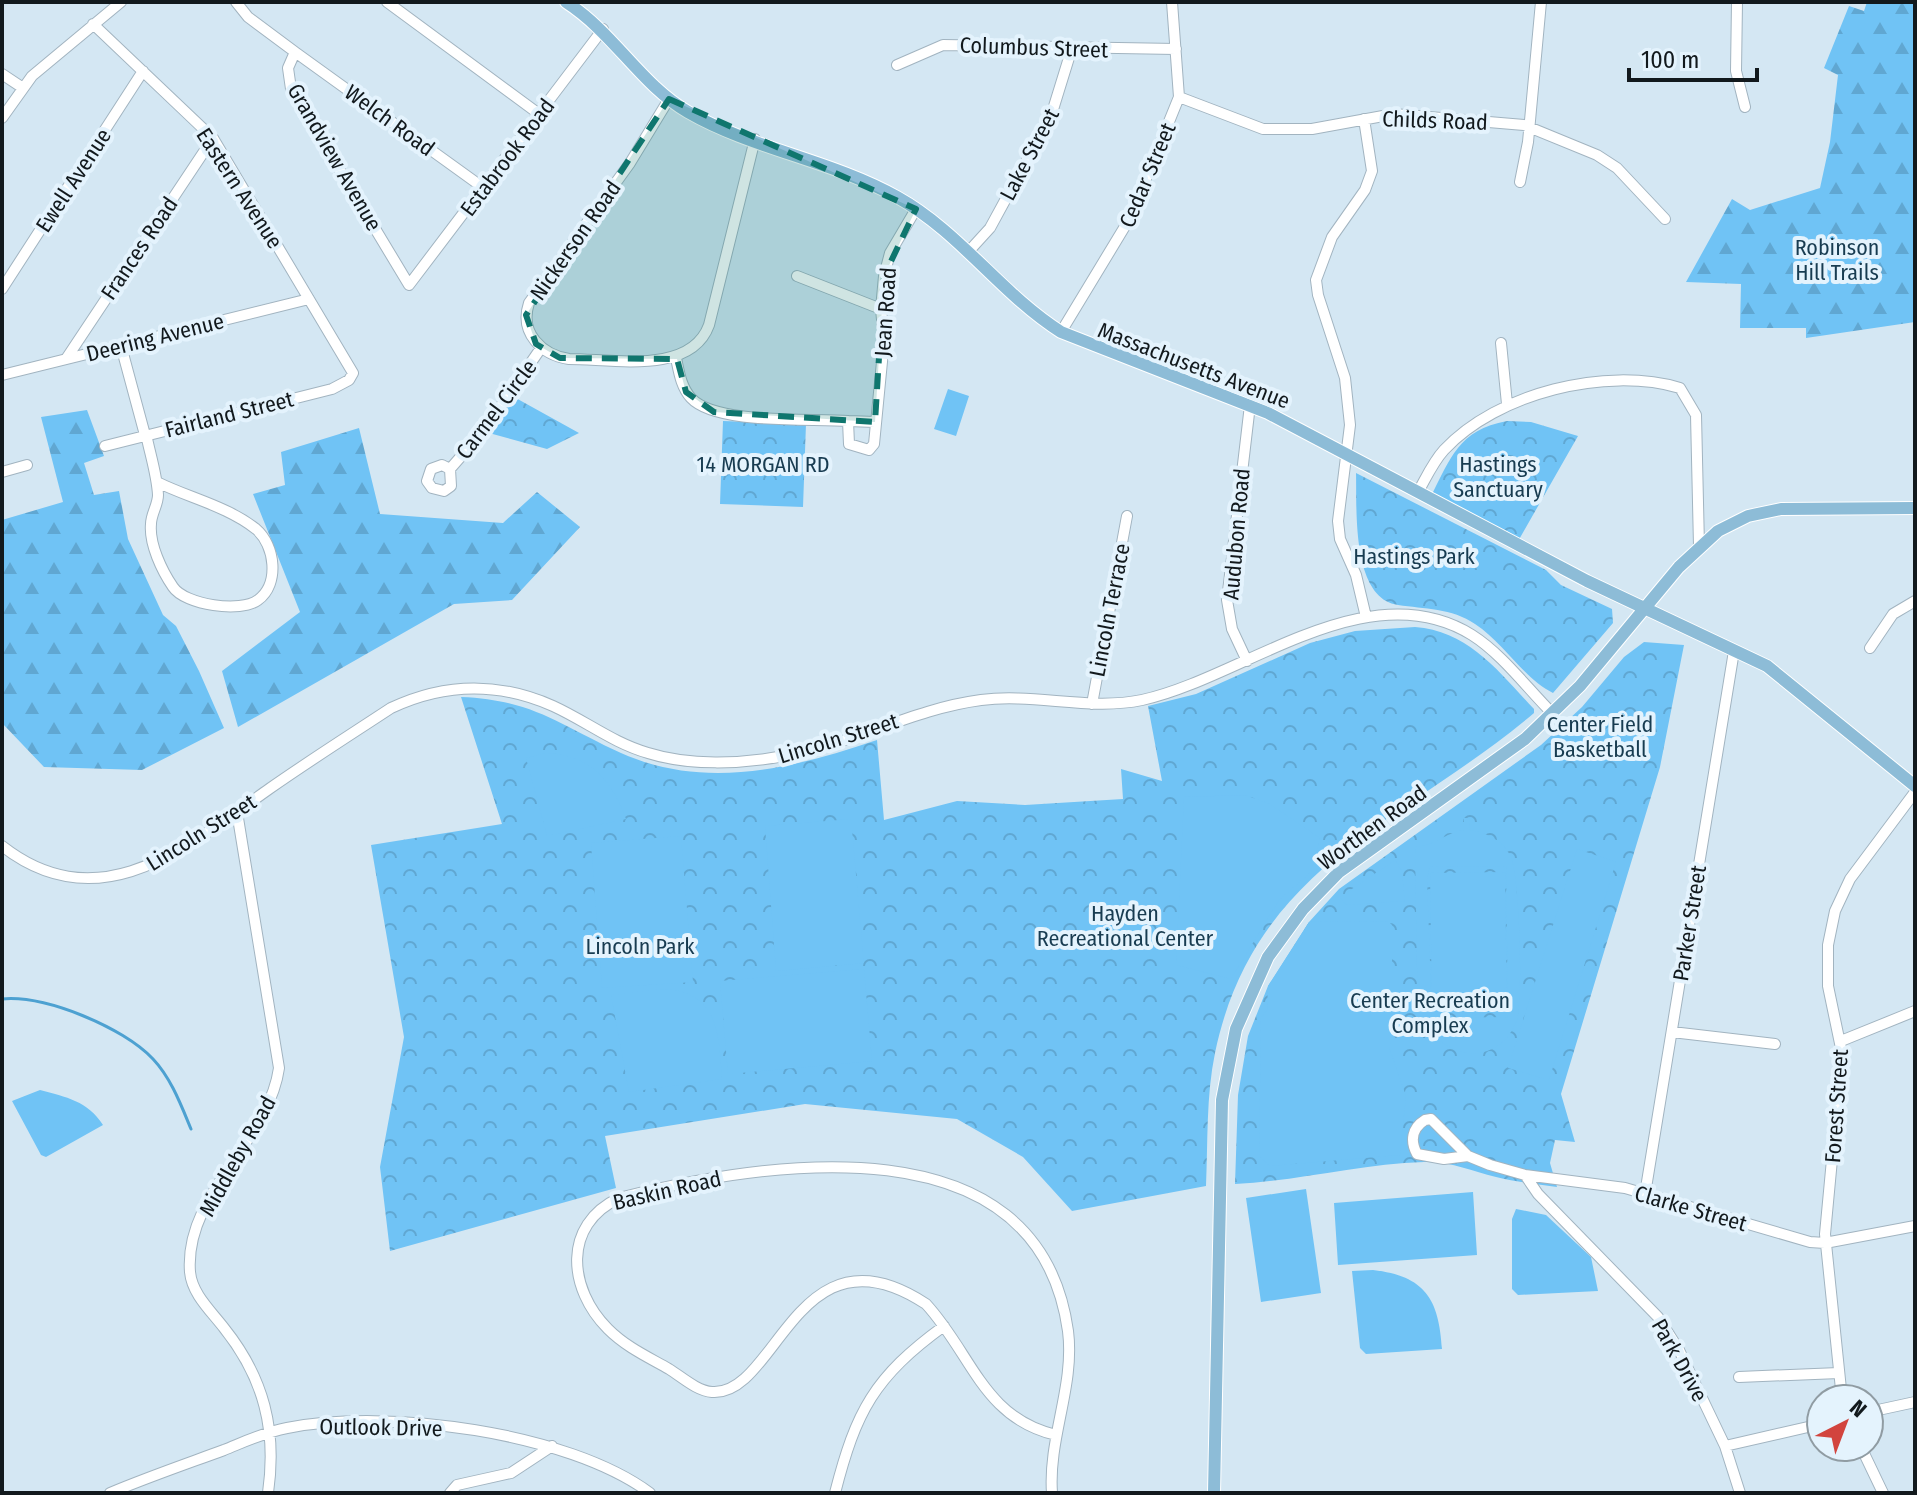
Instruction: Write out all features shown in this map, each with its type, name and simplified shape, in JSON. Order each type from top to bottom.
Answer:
[{"type":"main road","name":"Massachusetts Avenue","points":[[566,2],[603,29],[669,99],[706,121],[855,177],[916,209],[969,251],[1035,314],[1061,332],[1250,405],[1644,609],[1734,651],[1791,682],[1915,786]]},
{"type":"main road","name":"Worthen Road","points":[[1214,1493],[1222,1100],[1228,1056],[1243,1008],[1268,957],[1303,909],[1339,872],[1525,739],[1580,686],[1699,546],[1718,531],[1748,516],[1781,509],[1915,508]]},
{"type":"street","points":[[2,118],[23,88],[61,49],[121,2]]},
{"type":"street","name":"Grandview Avenue","points":[[236,2],[248,17],[295,52],[288,68],[291,89],[409,285]]},
{"type":"street","points":[[387,2],[539,114]]},
{"type":"street","name":"Cedar Street","points":[[1061,332],[1130,218],[1179,97],[1172,2]]},
{"type":"street","points":[[1520,182],[1529,127],[1541,2]]},
{"type":"street","points":[[1737,2],[1736,71],[1745,107]]},
{"type":"street","name":"Eastern Avenue","points":[[93,24],[213,138],[353,373],[351,378]]},
{"type":"street","name":"Estabrook Road","points":[[409,285],[485,189],[603,29]]},
{"type":"street","name":"Columbus Street","points":[[897,65],[943,45],[1176,49]]},
{"type":"street","name":"Lake Street","points":[[969,251],[990,228],[1051,116],[1072,48]]},
{"type":"street","name":"Welch Road","points":[[295,52],[485,189]]},
{"type":"street","name":"Ewell Avenue","points":[[2,289],[143,71]]},
{"type":"street","points":[[2,74],[23,88]]},
{"type":"street","name":"Childs Road","points":[[1179,97],[1263,129],[1312,129],[1394,114],[1529,127],[1574,143],[1617,168],[1665,219]]},
{"type":"street","name":"Nickerson Road","points":[[541,348],[527,322],[529,303],[630,163],[669,99]]},
{"type":"street","points":[[1364,119],[1372,171],[1365,190],[1332,237],[1316,280],[1345,378],[1350,425],[1338,521],[1340,539],[1356,575],[1366,617]]},
{"type":"street","name":"Frances Road","points":[[66,359],[213,138]]},
{"type":"street","points":[[541,348],[569,359],[676,358],[697,346],[707,333],[755,139]]},
{"type":"street","name":"Jean Road","points":[[848,421],[849,444],[869,450],[874,444],[884,341],[881,309],[890,253],[916,209]]},
{"type":"street","points":[[797,276],[881,309]]},
{"type":"street","name":"Deering Avenue","points":[[2,375],[309,299]]},
{"type":"street","points":[[1501,343],[1507,404]]},
{"type":"street","points":[[121,346],[157,482],[152,540],[172,587],[181,596],[207,604],[247,605],[259,600],[272,577],[266,540],[254,528],[220,509],[157,482]]},
{"type":"street","name":"Carmel Circle","points":[[450,469],[485,429],[541,348]]},
{"type":"street","points":[[676,358],[686,392],[700,406],[714,412],[875,422]]},
{"type":"street","name":"Fairland Street","points":[[105,446],[332,389],[351,378]]},
{"type":"street","points":[[1418,492],[1444,451],[1507,404],[1544,393],[1618,381],[1660,382],[1680,388],[1696,415],[1699,546]]},
{"type":"street","name":"Audubon Road","points":[[1247,661],[1232,629],[1227,600],[1250,405]]},
{"type":"street","points":[[2,472],[27,465]]},
{"type":"street","name":"Lincoln Terrace","points":[[1092,704],[1127,516]]},
{"type":"street","points":[[1870,648],[1893,614],[1915,601]]},
{"type":"street","name":"Lincoln Street","points":[[2,846],[24,862],[51,874],[111,877],[150,865],[237,812],[391,708],[416,696],[455,688],[482,687],[515,693],[552,706],[603,735],[638,750],[698,761],[759,761],[803,753],[936,708],[983,699],[1032,698],[1092,704],[1155,697],[1203,681],[1313,631],[1366,617],[1431,619],[1462,630],[1486,646],[1552,713]]},
{"type":"street","name":"Parker Street","points":[[1645,1194],[1734,651]]},
{"type":"street","name":"Forest Street","points":[[1840,1383],[1825,1243],[1841,1041],[1827,979],[1828,945],[1835,911],[1860,865],[1915,792]]},
{"type":"street","name":"Middleby Road","points":[[237,812],[279,1068],[277,1082],[264,1109],[203,1214],[190,1270],[195,1289],[249,1367],[263,1397],[272,1432],[268,1493]]},
{"type":"street","points":[[1841,1041],[1915,1011]]},
{"type":"street","points":[[1672,1032],[1775,1044]]},
{"type":"street","name":"Clarke Street","points":[[1468,1156],[1431,1119],[1415,1129],[1412,1142],[1417,1154],[1444,1159],[1468,1156],[1525,1175],[1645,1194],[1800,1240],[1825,1243],[1915,1226]]},
{"type":"street","name":"Baskin Road","points":[[1052,1493],[1052,1455],[1056,1435],[1069,1357],[1067,1328],[1057,1287],[1020,1230],[1001,1211],[965,1189],[939,1180],[888,1171],[784,1167],[619,1198],[604,1205],[579,1236],[577,1258],[581,1284],[589,1303],[608,1329],[627,1345],[711,1392],[727,1390],[748,1376],[799,1312],[834,1288],[857,1282],[896,1288],[926,1304],[1002,1409],[1033,1430],[1056,1435]]},
{"type":"street","name":"Park Drive","points":[[1525,1175],[1538,1194],[1658,1317],[1679,1350],[1725,1446],[1740,1493]]},
{"type":"street","points":[[835,1493],[850,1435],[869,1399],[897,1363],[944,1326]]},
{"type":"street","points":[[1739,1377],[1839,1373]]},
{"type":"street","points":[[1885,1409],[1915,1402]]},
{"type":"street","name":"Outlook Drive","points":[[110,1493],[272,1432],[332,1422],[464,1430],[552,1446],[613,1468],[650,1493]]},
{"type":"street","points":[[1725,1446],[1805,1428]]},
{"type":"street","points":[[450,1493],[457,1485],[522,1468],[552,1446]]},
{"type":"street","points":[[1869,1463],[1883,1493]]},
{"type":"highlighted area","points":[[669,99],[916,209],[884,276],[875,422],[714,412],[686,392],[677,359],[560,358],[536,344],[526,315]]},
{"type":"green space","name":"Robinson Hill Trails","points":[[1867,2],[1915,2],[1915,322],[1806,338],[1806,328],[1740,328],[1741,284],[1686,282],[1732,199],[1750,210],[1820,188],[1830,142],[1838,75],[1824,68],[1849,6],[1864,11]]},
{"type":"green space","points":[[948,389],[969,396],[956,436],[934,429]]},
{"type":"green space","points":[[514,397],[579,433],[547,449],[489,433]]},
{"type":"green space","points":[[87,410],[104,456],[84,463],[94,495],[119,491],[128,539],[163,615],[176,626],[199,671],[224,728],[142,770],[44,767],[2,723],[2,520],[63,502],[41,417]]},
{"type":"green space","name":"14 MORGAN RD","points":[[723,421],[806,424],[803,507],[720,504]]},
{"type":"green space","name":"Hastings Sanctuary","points":[[1507,421],[1531,422],[1578,436],[1517,543],[1430,498],[1451,458],[1467,439],[1490,425]]},
{"type":"green space","points":[[359,428],[380,514],[503,523],[537,492],[580,527],[512,600],[454,604],[238,727],[222,671],[300,612],[253,494],[285,485],[281,452]]},
{"type":"green space","name":"Hastings Park","points":[[1356,473],[1546,570],[1561,585],[1612,609],[1613,623],[1553,693],[1532,679],[1495,641],[1466,619],[1383,599],[1364,569],[1357,528]]},
{"type":"green space","name":"Lincoln Park","points":[[1415,627],[1434,630],[1467,645],[1495,668],[1534,709],[1534,713],[1340,854],[1299,892],[1263,936],[1235,989],[1215,1053],[1209,1102],[1206,1186],[1072,1211],[1023,1157],[957,1119],[805,1104],[605,1136],[616,1188],[390,1251],[380,1167],[404,1037],[371,845],[502,824],[461,697],[508,703],[527,709],[621,753],[685,771],[717,773],[782,766],[877,740],[884,820],[957,801],[1025,805],[1123,799],[1121,769],[1162,781],[1148,706],[1196,694],[1310,643],[1355,631]]},
{"type":"green space","name":"Center Recreation Complex","points":[[1644,642],[1684,645],[1660,767],[1561,1094],[1575,1142],[1555,1140],[1550,1163],[1557,1187],[1504,1179],[1434,1162],[1235,1184],[1238,1095],[1248,1036],[1268,986],[1309,922],[1339,889],[1541,745],[1582,707],[1624,657]]},
{"type":"green space","points":[[1599,707],[1612,722],[1585,746],[1572,732]]},
{"type":"green space","points":[[1614,724],[1627,739],[1600,763],[1587,749]]},
{"type":"green space","points":[[546,753],[575,759],[597,772],[614,793],[626,819],[547,836],[526,758]]},
{"type":"green space","points":[[1245,795],[1270,804],[1320,838],[1311,872],[1279,900],[1231,979],[1176,965],[1184,797]]},
{"type":"green space","points":[[1464,818],[1469,818],[1470,830],[1493,838],[1510,855],[1520,937],[1517,1020],[1499,1045],[1474,1053],[1448,1047],[1426,1027],[1418,1027],[1415,847],[1464,830]],"holes":[[[1506,866],[1508,1017],[1432,1018],[1427,878],[1430,867]]]},
{"type":"green space","points":[[851,819],[864,963],[776,971],[765,826]]},
{"type":"green space","points":[[681,836],[693,982],[602,988],[591,843]]},
{"type":"green space","points":[[1577,849],[1616,862],[1549,1080],[1508,1068]]},
{"type":"green space","points":[[1395,860],[1402,871],[1405,901],[1346,905],[1340,897]]},
{"type":"green space","points":[[1505,872],[1507,1011],[1432,1012],[1430,873]]},
{"type":"green space","points":[[1388,921],[1392,925],[1392,1041],[1389,1047],[1406,1096],[1400,1155],[1270,1166],[1259,1156],[1261,1018],[1267,1010],[1268,986],[1309,922]]},
{"type":"green space","points":[[864,969],[872,1061],[728,1074],[720,981]]},
{"type":"green space","points":[[659,989],[693,996],[712,1016],[722,1079],[629,1092],[611,995]]},
{"type":"green space","points":[[40,1090],[83,1105],[103,1125],[46,1157],[41,1155],[12,1101]]},
{"type":"green space","points":[[1306,1189],[1321,1293],[1261,1302],[1246,1198]]},
{"type":"green space","points":[[1473,1192],[1477,1255],[1338,1265],[1334,1203]]},
{"type":"green space","points":[[1516,1209],[1546,1215],[1591,1257],[1598,1291],[1518,1295],[1512,1289],[1512,1219]]},
{"type":"green space","points":[[1373,1270],[1405,1278],[1426,1293],[1437,1316],[1442,1349],[1366,1354],[1360,1348],[1352,1271]]},
{"type":"waterway","points":[[2,999],[40,1002],[61,1008],[103,1025],[140,1047],[165,1075],[191,1129]]},
{"type":"park label","name":"Center Field Basketball","points":[[1600,736]]},
{"type":"park label","name":"Hayden Recreational Center","points":[[1125,926]]}]
